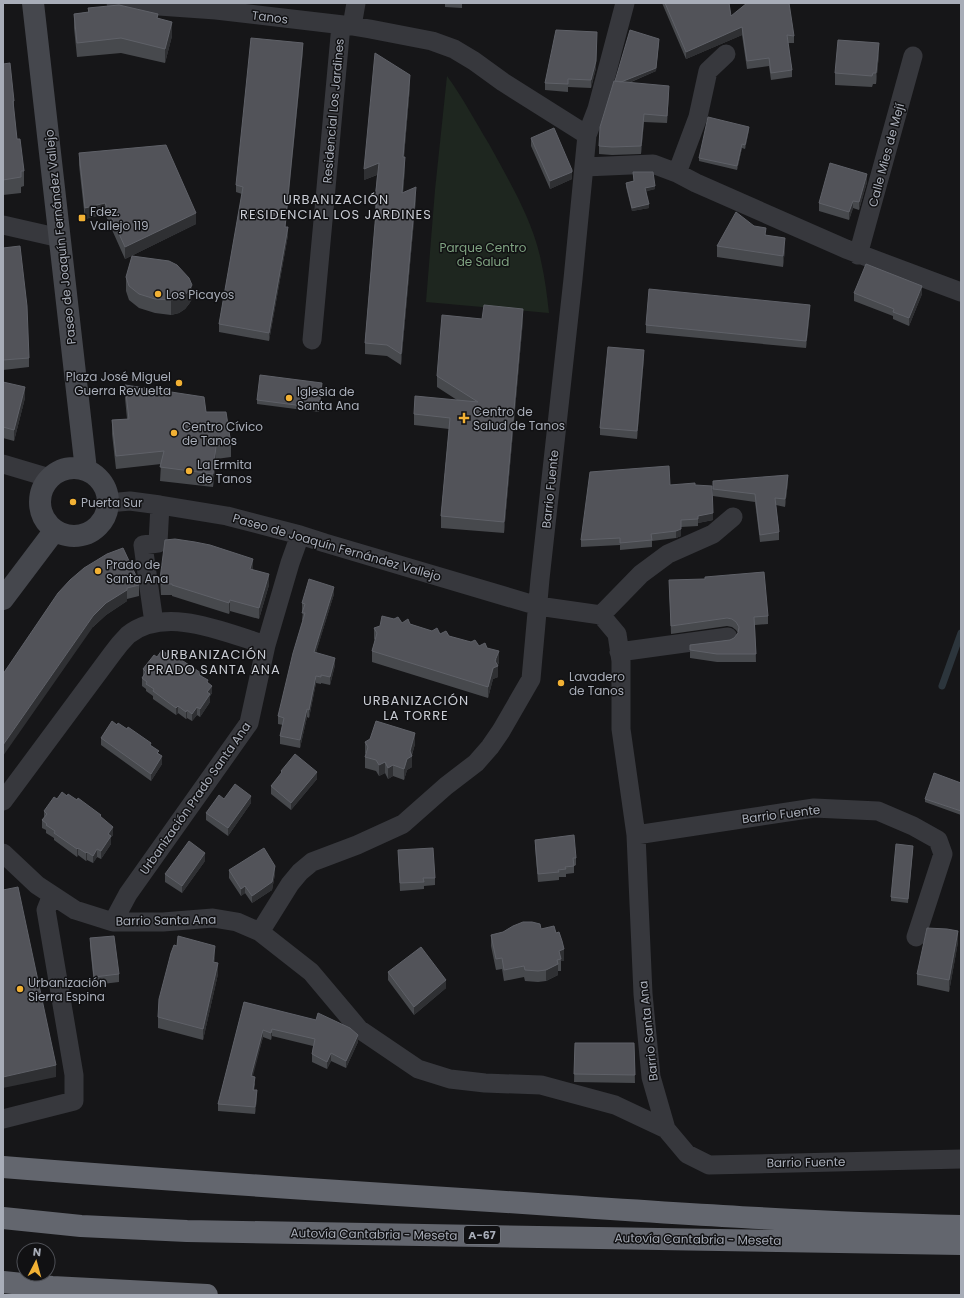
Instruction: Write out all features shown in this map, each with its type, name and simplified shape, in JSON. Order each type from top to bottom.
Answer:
[{"type":"highway","points":[[3,1167],[695,1215],[863,1224],[961,1226]]},
{"type":"highway","name":"Autovía Cantabria - Meseta","points":[[3,1218],[81,1226],[187,1231],[961,1244]]},
{"type":"highway","points":[[3,1282],[52,1287],[207,1295]]},
{"type":"street","name":"Paseo de Joaquín Fernández Vallejo","points":[[33,3],[86,470]]},
{"type":"street","name":"Tanos","points":[[116,3],[216,10],[370,29],[432,41],[454,49],[474,61],[503,82],[587,135]]},
{"type":"street","points":[[347,26],[356,3]]},
{"type":"street","points":[[625,3],[597,109],[587,135],[584,167],[653,164],[858,255],[961,292]]},
{"type":"street","name":"Residencial Los Jardines","points":[[312,340],[347,26]]},
{"type":"street","points":[[676,173],[698,118],[708,71],[726,54]]},
{"type":"street","name":"Calle Mies de Mejí","points":[[858,255],[913,56]]},
{"type":"street","name":"Barrio Fuente","points":[[260,932],[290,884],[300,872],[312,862],[357,845],[403,824],[446,786],[476,763],[501,731],[531,679],[584,167]]},
{"type":"street","points":[[3,225],[60,238]]},
{"type":"street","points":[[3,464],[50,478]]},
{"type":"street","points":[[67,468],[86,470],[100,479],[107,494],[108,503],[106,513],[94,530],[85,534],[74,536],[64,534],[55,530],[46,521],[41,511],[40,499],[43,488],[50,478],[67,468]]},
{"type":"street","name":"Paseo de Joaquín Fernández Vallejo","points":[[108,503],[130,501],[227,516],[300,535],[538,606]]},
{"type":"street","points":[[154,623],[143,545],[158,543],[160,505]]},
{"type":"street","points":[[601,615],[641,574],[668,554],[713,534],[733,517]]},
{"type":"street","points":[[3,599],[55,530]]},
{"type":"street","name":"Urbanización Prado Santa Ana","points":[[113,922],[128,894],[249,723],[266,645],[290,563],[300,535]]},
{"type":"street","points":[[538,606],[601,615],[617,634],[619,652],[728,637]]},
{"type":"street","points":[[3,802],[120,643],[129,635],[154,623],[178,621],[192,623],[266,645]]},
{"type":"street","name":"Barrio Santa Ana","points":[[619,652],[621,661],[621,729],[636,835],[642,994],[651,1077],[666,1129]]},
{"type":"street","name":"Barrio Fuente","points":[[636,835],[814,808],[878,811],[913,826],[938,840],[943,854],[916,937]]},
{"type":"street","name":"Barrio Santa Ana","points":[[3,853],[36,885],[74,910],[113,922],[163,922],[213,918],[237,922],[260,932],[311,972],[359,1029],[418,1069],[450,1079],[485,1083],[541,1085],[615,1105],[666,1129]]},
{"type":"street","points":[[3,1119],[74,1101],[74,1075],[46,910],[52,896]]},
{"type":"street","name":"Barrio Fuente","points":[[666,1129],[687,1154],[709,1165],[961,1159]]},
{"type":"green space","name":"Parque Centro de Salud","points":[[447,76],[464,101],[489,144],[512,186],[526,216],[541,261],[549,313],[426,302],[435,190]]},
{"type":"building","points":[[665,3],[729,3],[731,16],[747,3],[789,3],[794,36],[787,35],[792,70],[771,73],[769,58],[747,61],[742,27],[686,52]]},
{"type":"building","points":[[119,5],[158,14],[157,18],[172,22],[165,49],[121,38],[77,43],[74,14],[89,12],[88,8]]},
{"type":"building","points":[[556,30],[597,32],[596,61],[591,80],[568,79],[568,84],[545,83]]},
{"type":"building","points":[[630,30],[659,39],[656,68],[621,82],[615,81]]},
{"type":"building","points":[[251,38],[303,43],[285,227],[288,227],[269,333],[219,324],[243,187],[236,185]]},
{"type":"building","points":[[838,40],[879,43],[876,73],[873,73],[872,76],[835,73]]},
{"type":"building","points":[[375,53],[410,75],[403,157],[405,157],[402,193],[416,187],[401,354],[387,345],[365,343],[379,163],[364,169]]},
{"type":"building","points":[[10,63],[17,139],[20,139],[24,171],[21,171],[21,177],[3,180],[3,64]]},
{"type":"building","points":[[614,81],[669,86],[667,116],[644,114],[641,146],[599,146],[600,127]]},
{"type":"building","points":[[708,117],[749,127],[745,145],[742,144],[737,166],[699,158]]},
{"type":"building","points":[[554,128],[572,172],[550,181],[531,138]]},
{"type":"building","points":[[166,145],[196,213],[125,247],[105,203],[85,208],[79,153]]},
{"type":"building","points":[[830,163],[867,174],[859,202],[853,201],[849,212],[819,203]]},
{"type":"building","points":[[633,172],[653,172],[655,186],[645,188],[649,204],[632,208],[626,183],[634,181]]},
{"type":"building","points":[[736,212],[754,226],[766,228],[765,235],[785,238],[783,256],[717,246]]},
{"type":"building","points":[[20,246],[27,306],[29,358],[3,360],[3,248]]},
{"type":"building","points":[[132,256],[169,261],[177,265],[189,278],[192,285],[185,295],[171,300],[155,299],[139,294],[129,286],[126,277]]},
{"type":"building","points":[[866,264],[922,286],[909,318],[893,312],[894,309],[854,293]]},
{"type":"building","points":[[649,289],[810,305],[806,341],[646,325]]},
{"type":"building","name":"Centro de Salud de Tanos","points":[[484,305],[523,309],[504,522],[441,516],[450,418],[414,414],[415,396],[478,402],[437,376],[442,315],[482,319]]},
{"type":"building","points":[[608,347],[644,350],[637,431],[600,428]]},
{"type":"building","name":"Iglesia de Santa Ana","points":[[260,375],[322,383],[319,408],[257,400]]},
{"type":"building","points":[[3,382],[25,387],[14,430],[3,427]]},
{"type":"building","name":"Centro Cívico de Tanos","points":[[125,385],[204,397],[206,412],[226,412],[231,444],[216,446],[213,474],[160,467],[164,451],[116,456],[112,420],[129,419]]},
{"type":"building","points":[[669,466],[670,485],[695,483],[695,485],[712,486],[713,513],[698,516],[698,519],[681,520],[681,529],[651,534],[652,540],[620,543],[620,538],[581,540],[590,472]]},
{"type":"building","points":[[788,475],[785,499],[775,498],[779,532],[760,535],[755,494],[713,489],[713,481]]},
{"type":"building","points":[[175,539],[210,545],[253,559],[250,569],[269,574],[259,608],[230,600],[229,603],[172,584],[161,584],[160,579],[165,540]]},
{"type":"building","points":[[123,548],[139,585],[127,588],[127,590],[106,603],[93,616],[3,745],[3,674],[58,593],[70,580],[84,568],[107,554]]},
{"type":"building","points":[[764,572],[768,616],[754,617],[756,654],[717,654],[690,650],[690,645],[730,640],[734,638],[738,633],[739,627],[732,619],[727,618],[671,626],[669,580],[705,579],[705,577]]},
{"type":"building","points":[[309,579],[334,587],[314,652],[335,658],[330,677],[321,675],[321,677],[316,676],[309,710],[307,709],[300,740],[280,736],[284,718],[278,716],[293,653],[305,613],[302,613],[305,604],[302,603]]},
{"type":"building","points":[[382,616],[394,619],[398,617],[402,623],[408,619],[410,624],[432,631],[437,628],[440,634],[446,631],[449,636],[471,642],[475,640],[479,646],[485,643],[487,648],[499,651],[495,661],[498,666],[493,668],[488,687],[372,651],[377,633],[374,628],[380,626]]},
{"type":"building","points":[[162,650],[167,654],[168,652],[176,658],[177,657],[201,673],[199,675],[208,680],[207,682],[212,686],[207,692],[210,694],[200,709],[197,707],[192,714],[187,710],[186,712],[178,706],[176,708],[153,691],[154,689],[146,684],[147,682],[142,678],[146,672],[143,669],[154,655],[157,657]]},
{"type":"building","points":[[112,721],[127,729],[128,727],[151,743],[150,745],[159,751],[157,753],[162,756],[151,774],[101,738]]},
{"type":"building","points":[[376,721],[415,733],[410,751],[412,756],[407,759],[404,769],[393,765],[388,768],[385,762],[379,765],[376,760],[365,757],[368,747],[365,742],[370,739]]},
{"type":"building","points":[[295,754],[317,772],[291,803],[271,786]]},
{"type":"building","points":[[934,773],[961,783],[961,811],[925,799]]},
{"type":"building","points":[[235,784],[251,796],[228,828],[206,813],[219,795],[224,799]]},
{"type":"building","points":[[62,792],[77,800],[78,798],[101,815],[100,816],[113,827],[108,834],[111,836],[101,851],[97,849],[93,856],[78,848],[77,849],[54,833],[55,831],[46,825],[47,824],[42,820],[47,814],[44,811],[54,797],[57,799]]},
{"type":"building","points":[[574,835],[576,858],[573,858],[574,866],[565,867],[566,869],[558,870],[559,872],[538,874],[535,840]]},
{"type":"building","points":[[189,841],[205,853],[182,886],[165,874]]},
{"type":"building","points":[[896,844],[913,846],[908,899],[891,897]]},
{"type":"building","points":[[264,848],[275,866],[272,882],[252,896],[245,886],[241,889],[229,870]]},
{"type":"building","points":[[433,848],[435,878],[423,878],[424,882],[400,883],[398,850]]},
{"type":"building","name":"Urbanización Sierra Espina","points":[[18,887],[56,1065],[3,1077],[3,890]]},
{"type":"building","points":[[523,922],[540,924],[541,929],[554,926],[556,933],[559,932],[564,949],[559,951],[561,959],[557,960],[558,964],[546,970],[538,971],[525,970],[524,966],[504,970],[502,958],[496,959],[491,935],[503,932]]},
{"type":"building","points":[[927,928],[958,931],[949,980],[917,974]]},
{"type":"building","points":[[114,936],[119,974],[94,977],[90,938]]},
{"type":"building","points":[[178,936],[215,946],[213,962],[218,963],[203,1029],[158,1017],[159,999],[171,953],[174,945],[177,946]]},
{"type":"building","points":[[421,947],[446,980],[414,1007],[388,972]]},
{"type":"building","points":[[244,1002],[316,1020],[318,1013],[350,1028],[358,1035],[346,1061],[331,1053],[327,1062],[312,1054],[315,1039],[272,1029],[271,1033],[263,1030],[251,1076],[255,1077],[253,1090],[257,1090],[255,1107],[218,1104]]},
{"type":"building","points":[[575,1043],[634,1043],[635,1075],[574,1074]]},
{"type":"waterway","points":[[942,686],[961,633]]},
{"type":"place","name":"Fdez. Vallejo 119","points":[[82,218]]},
{"type":"place","name":"Los Picayos","points":[[158,294]]},
{"type":"place","name":"Plaza José Miguel Guerra Revuelta","points":[[179,383]]},
{"type":"place","name":"Iglesia de Santa Ana","points":[[289,398]]},
{"type":"place","name":"Centro de Salud de Tanos","points":[[464,418]]},
{"type":"place","name":"Centro Cívico de Tanos","points":[[174,433]]},
{"type":"place","name":"La Ermita de Tanos","points":[[189,471]]},
{"type":"place","name":"Puerta Sur","points":[[73,502]]},
{"type":"place","name":"Prado de Santa Ana","points":[[98,571]]},
{"type":"place","name":"Lavadero de Tanos","points":[[561,683]]},
{"type":"place","name":"Urbanización Sierra Espina","points":[[20,989]]},
{"type":"district","name":"URBANIZACIÓN RESIDENCIAL LOS JARDINES","points":[[336,206]]},
{"type":"district","name":"URBANIZACIÓN PRADO SANTA ANA","points":[[214,662]]},
{"type":"district","name":"URBANIZACIÓN LA TORRE","points":[[416,708]]}]
